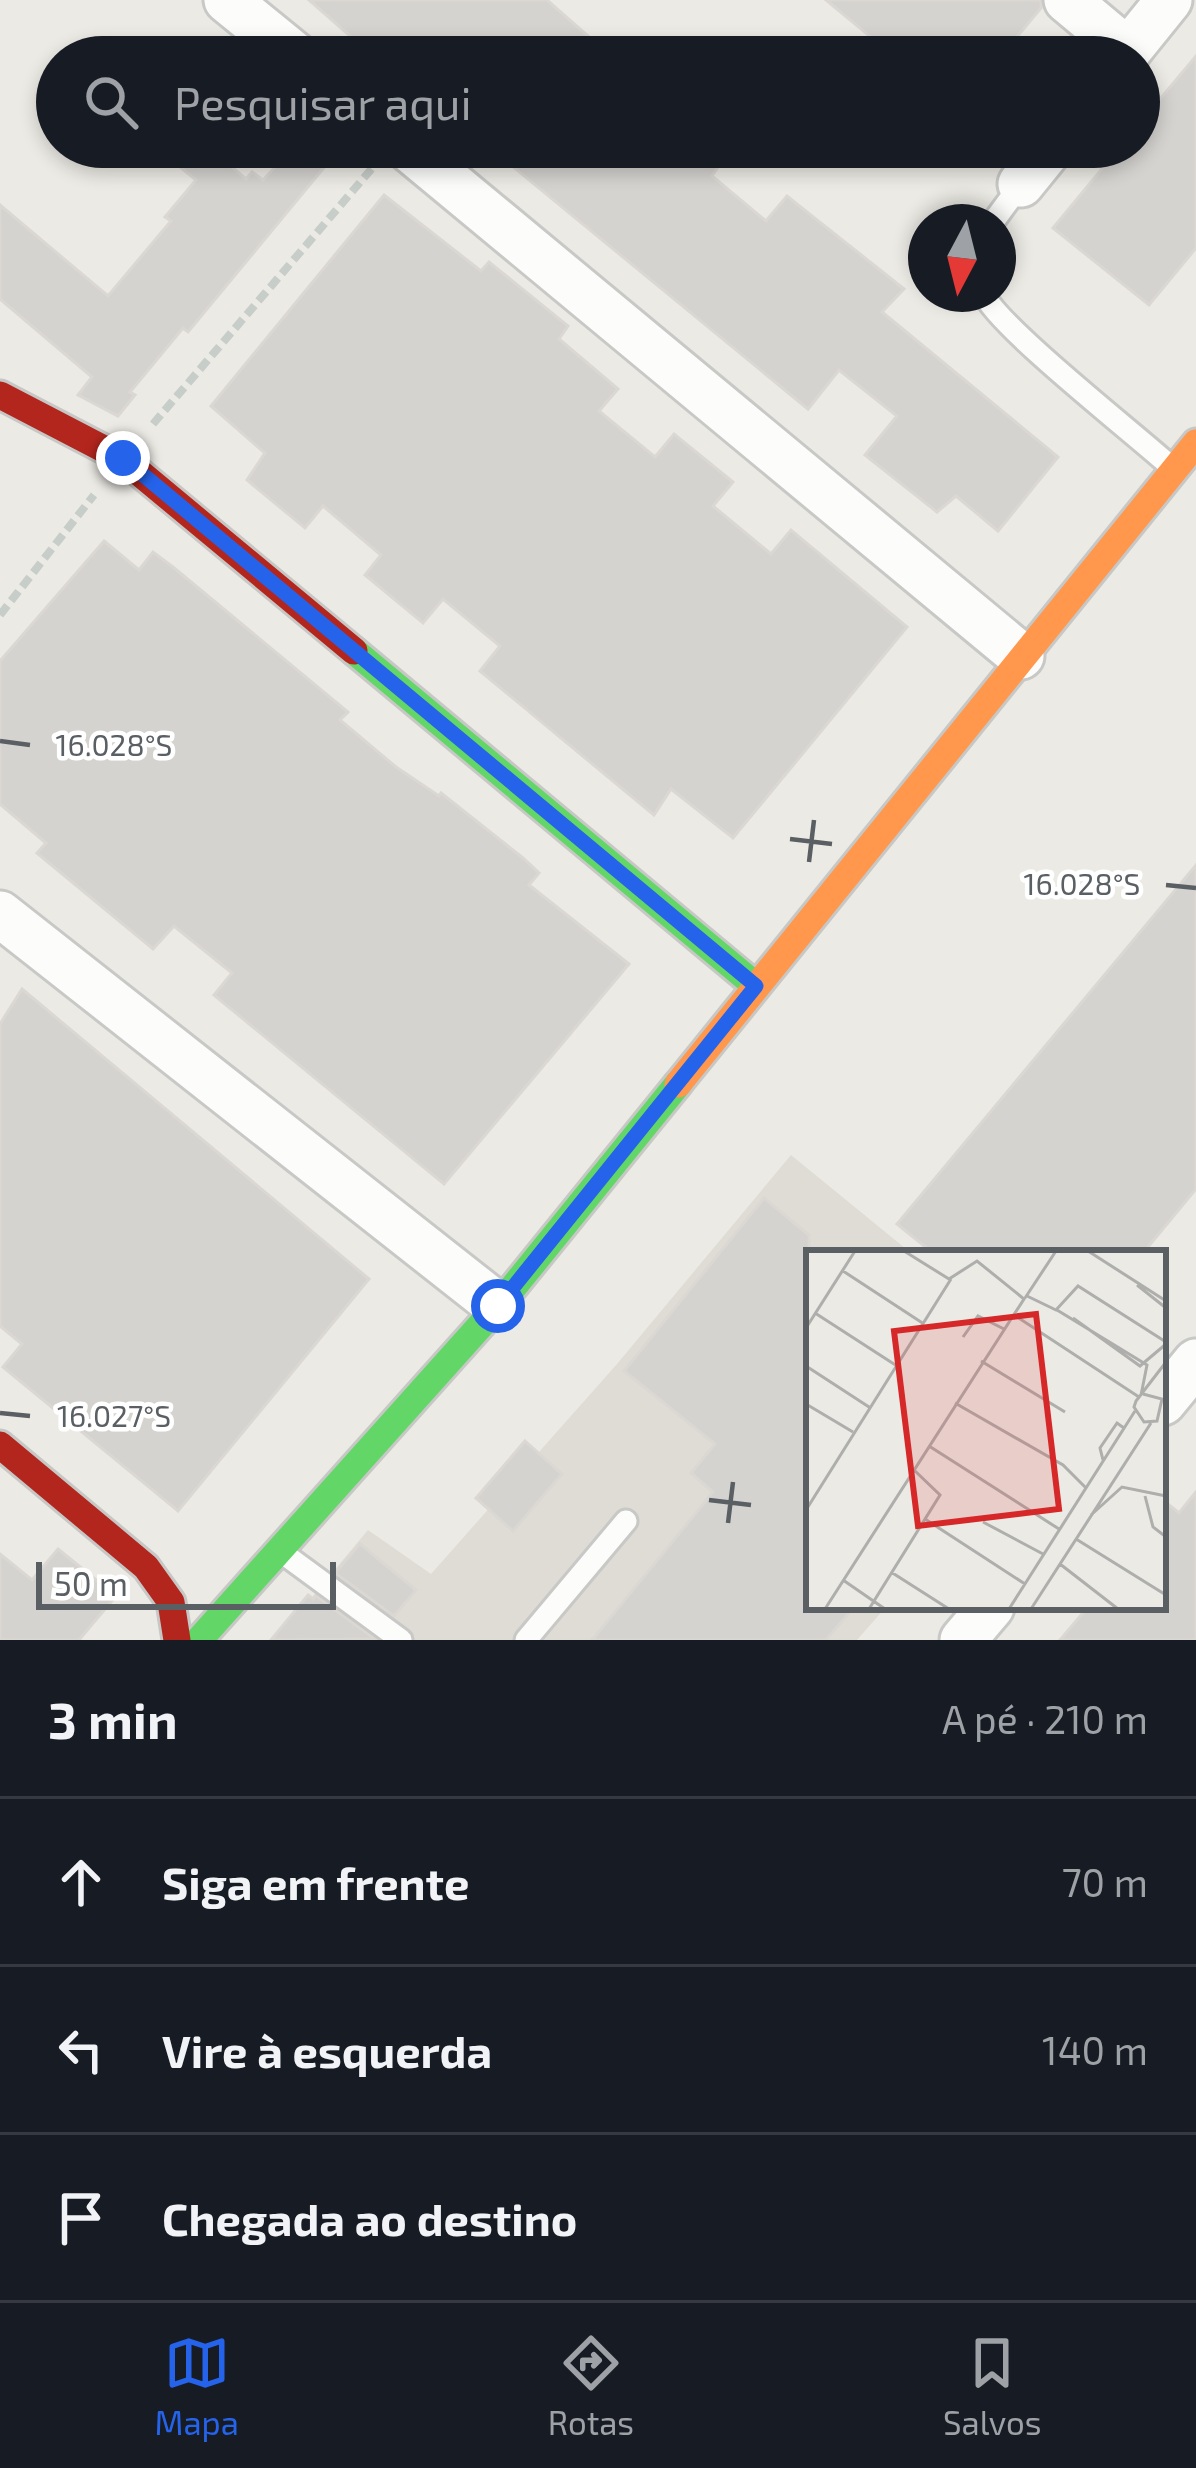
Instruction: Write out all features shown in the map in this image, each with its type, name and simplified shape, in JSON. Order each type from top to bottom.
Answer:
[{"type":"street","points":[[226,0],[271,36]]},
{"type":"street","points":[[1067,0],[1106,36]]},
{"type":"street","points":[[1140,36],[1169,0]]},
{"type":"street","points":[[407,168],[1021,656]]},
{"type":"street","points":[[1021,184],[1034,168]]},
{"type":"street","points":[[0,395],[123,458],[756,986]]},
{"type":"street","points":[[199,1640],[498,1306],[1196,443]]},
{"type":"street","points":[[0,914],[498,1306]]},
{"type":"street","points":[[1166,1398],[1196,1362]]},
{"type":"street","points":[[0,1445],[146,1567],[171,1601],[177,1640]]},
{"type":"street","points":[[963,1640],[988,1610]]},
{"type":"lane","points":[[1006,204],[1021,184]]},
{"type":"lane","points":[[997,312],[1174,470]]},
{"type":"lane","points":[[526,1640],[626,1520]]},
{"type":"lane","points":[[279,1550],[401,1640]]},
{"type":"path","points":[[0,615],[123,458],[381,168]]},
{"type":"shaded area","points":[[791,1155],[907,1250],[806,1250],[806,1610],[883,1610],[857,1640],[276,1640],[368,1530],[431,1574],[617,1364]]},
{"type":"building","points":[[309,0],[547,0],[588,36],[350,36]]},
{"type":"building","points":[[826,0],[1041,0],[1041,8],[1018,36],[870,36]]},
{"type":"building","points":[[1196,56],[1196,248],[1149,305],[1053,228],[1103,168],[1160,168],[1160,99]]},
{"type":"building","points":[[181,168],[233,168],[246,179],[252,172],[263,180],[274,168],[324,168],[188,332],[183,328],[130,392],[135,395],[118,416],[78,395],[92,377],[0,299],[0,205],[108,296],[171,221],[165,217],[196,180]]},
{"type":"building","points":[[515,168],[717,168],[712,176],[766,221],[787,196],[904,289],[882,312],[1058,457],[998,531],[956,496],[937,512],[865,455],[897,416],[839,370],[808,409]]},
{"type":"building","points":[[384,195],[481,271],[489,262],[568,326],[559,339],[618,389],[599,411],[655,457],[674,434],[733,482],[713,506],[771,554],[791,530],[907,627],[733,838],[671,789],[654,815],[480,671],[500,646],[443,599],[423,623],[365,575],[381,555],[323,506],[305,528],[247,480],[265,453],[211,406]]},
{"type":"building","points":[[104,541],[139,570],[153,552],[173,567],[348,712],[340,720],[396,767],[441,793],[523,858],[539,873],[529,885],[629,964],[444,1184],[214,995],[232,973],[174,926],[153,949],[37,853],[46,843],[0,804],[0,661]]},
{"type":"building","points":[[1196,865],[1196,1189],[1145,1250],[929,1250],[897,1224]]},
{"type":"building","points":[[22,989],[369,1279],[178,1511],[3,1367],[22,1344],[0,1326],[0,1024]]},
{"type":"building","points":[[764,1198],[809,1235],[806,1610],[851,1610],[826,1640],[592,1640],[713,1492],[691,1473],[715,1444],[624,1371]]},
{"type":"building","points":[[525,1441],[562,1474],[513,1531],[476,1498]]},
{"type":"building","points":[[1196,1492],[1196,1640],[1060,1640],[1085,1610],[1166,1610],[1166,1502],[1179,1513]]},
{"type":"building","points":[[360,1544],[416,1590],[394,1616],[335,1573]]},
{"type":"building","points":[[58,1549],[116,1596],[79,1640],[0,1640],[0,1554],[32,1580]]},
{"type":"building","points":[[308,1595],[316,1596],[375,1639],[271,1640]]},
{"type":"traffic: fast","points":[[354,651],[756,986]]},
{"type":"traffic: fast","points":[[199,1640],[498,1306],[678,1084]]},
{"type":"traffic: slow","points":[[678,1084],[1196,443]]},
{"type":"traffic: jam","points":[[0,395],[123,459],[354,651]]},
{"type":"traffic: jam","points":[[0,1445],[146,1567],[171,1602],[177,1640]]},
{"type":"route","points":[[123,458],[756,986],[498,1306]]}]
